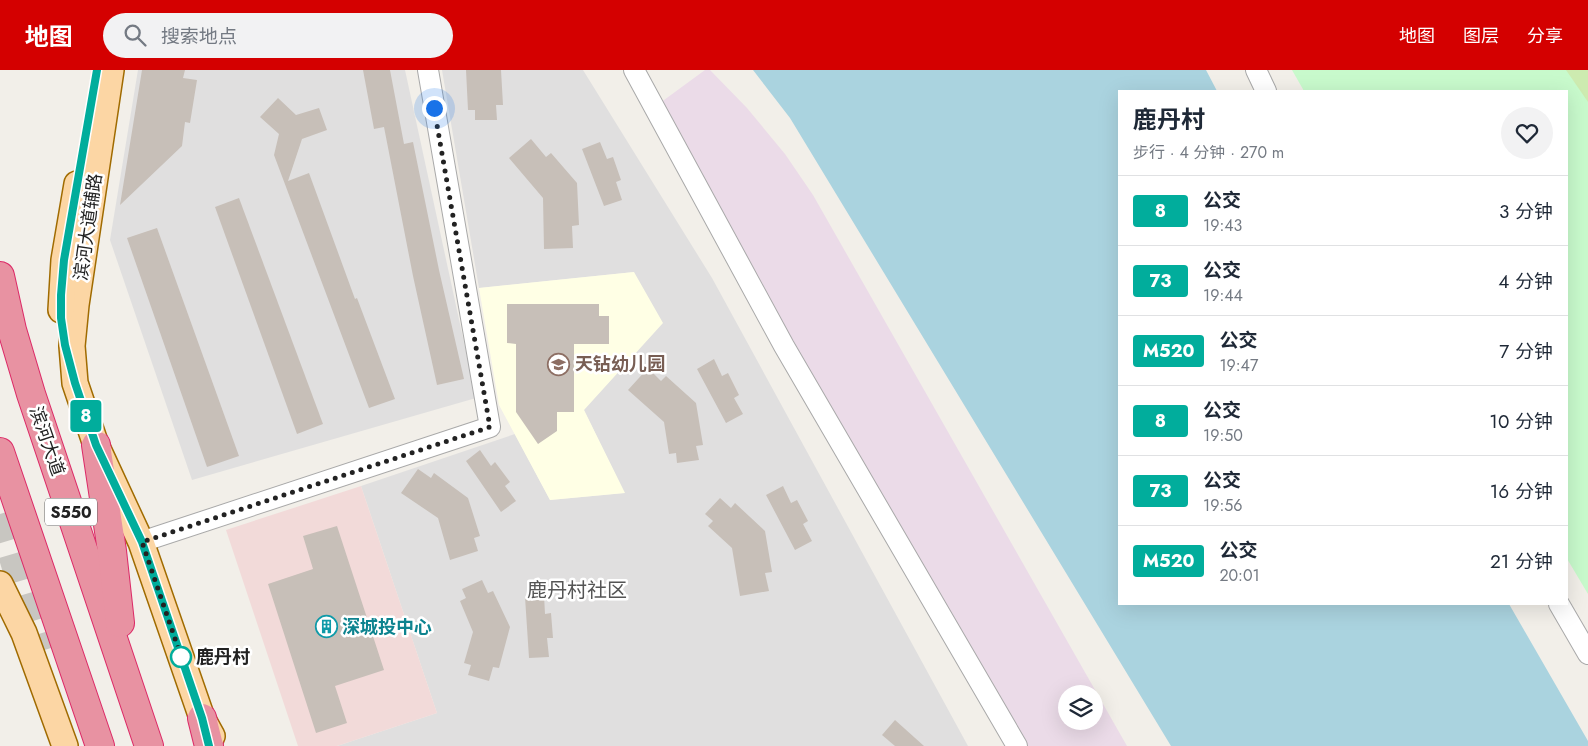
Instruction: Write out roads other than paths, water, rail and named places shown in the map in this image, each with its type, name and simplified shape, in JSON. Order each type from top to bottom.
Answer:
[{"type":"highway","name":"滨河大道","points":[[0,276],[12,330],[31,394],[150,746]]},
{"type":"highway","points":[[96,445],[112,551],[126,676]]},
{"type":"highway","name":"S550","points":[[0,452],[100,746]]},
{"type":"highway","points":[[202,718],[209,746]]},
{"type":"highway","points":[[141,720],[156,746]]},
{"type":"main road","points":[[75,383],[65,345],[61,318],[61,295],[64,260],[97,70]]},
{"type":"main road","name":"滨河大道辅路","points":[[111,70],[76,306],[72,346],[75,383],[96,445],[142,542],[202,718],[218,746]]},
{"type":"main road","points":[[0,584],[24,633],[61,739]]},
{"type":"street","points":[[142,542],[490,427],[428,70]]},
{"type":"street","points":[[634,70],[789,355],[1017,746]]},
{"type":"street","points":[[1256,70],[1266,90]]},
{"type":"street","points":[[1560,605],[1588,654]]},
{"type":"street","points":[[0,614],[9,618],[24,633]]},
{"type":"water","points":[[753,70],[1206,70],[1216,90],[1118,90],[1118,605],[1510,605],[1588,741],[1588,746],[1171,746],[790,118]]},
{"type":"tunnel","points":[[0,514],[41,651]]},
{"type":"place","name":"天钻幼儿园","points":[[559,364]]},
{"type":"place","name":"深城投中心","points":[[326,627]]},
{"type":"place","name":"鹿丹村","points":[[181,657]]},
{"type":"district","name":"鹿丹村社区","points":[[577,590]]}]
